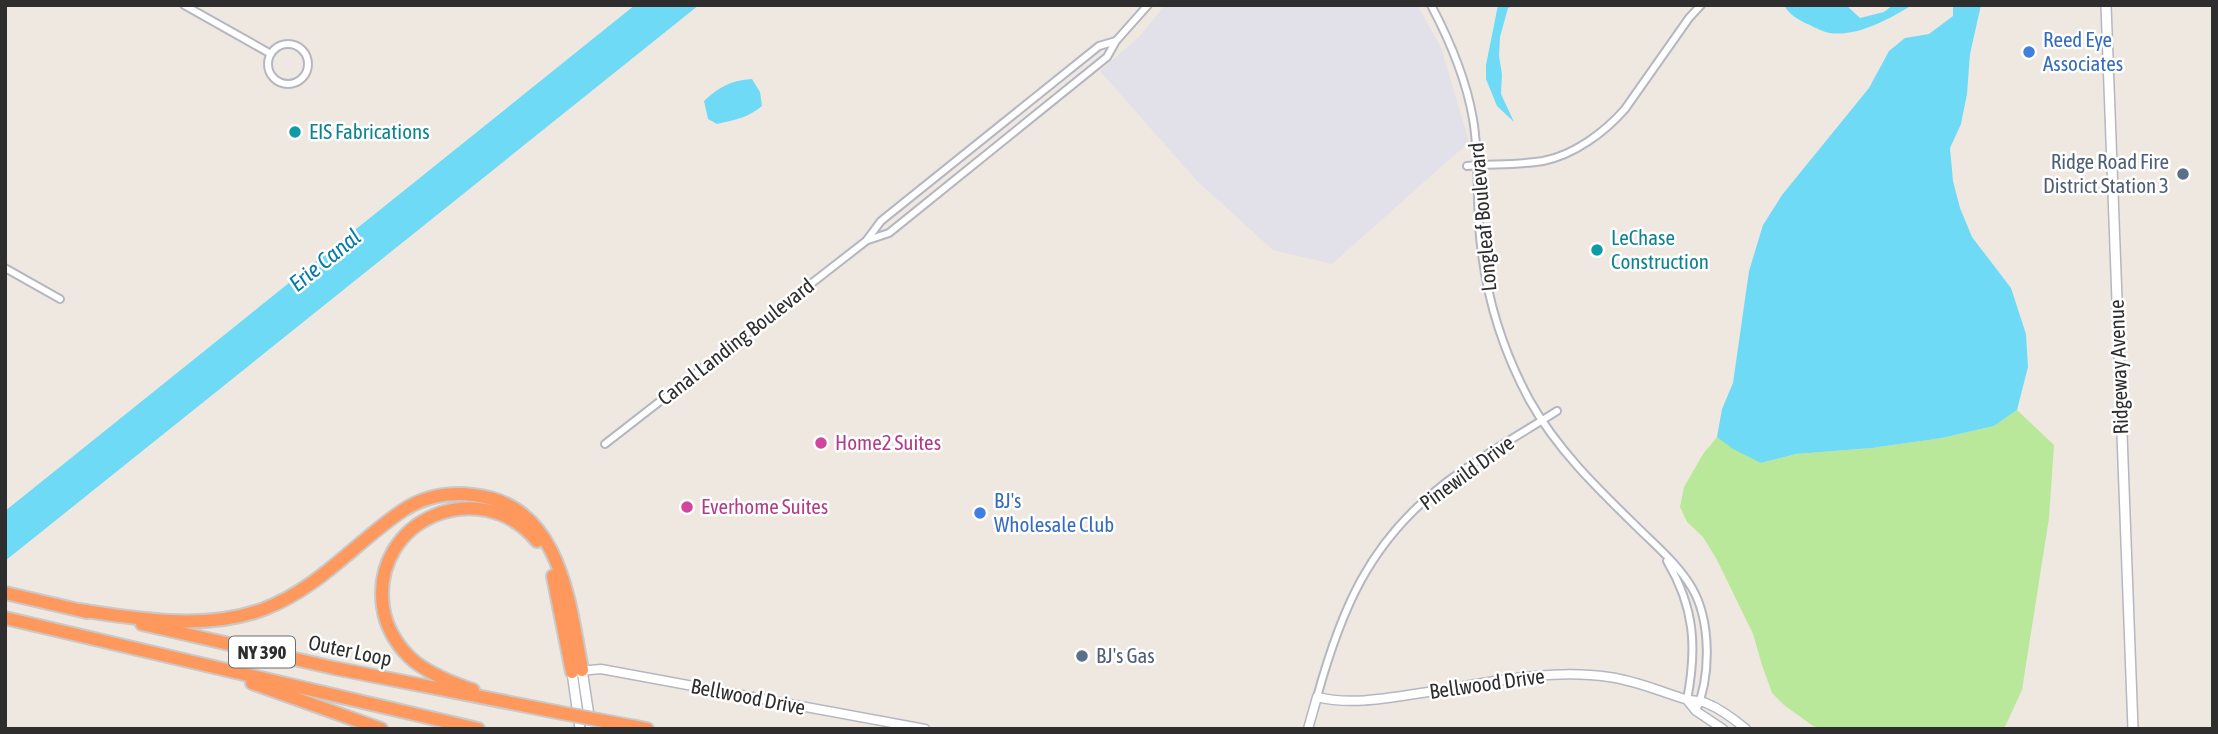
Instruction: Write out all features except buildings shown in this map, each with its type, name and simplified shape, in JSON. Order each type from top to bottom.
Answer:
[{"type":"highway","points":[[79,610],[191,621],[253,613],[307,588],[413,505],[446,495],[476,495],[496,500],[517,511],[537,528],[548,544],[561,576],[577,671]]},
{"type":"highway","points":[[520,705],[439,677],[412,660],[395,639],[385,618],[385,573],[390,557],[401,540],[422,521],[451,509],[480,509],[506,516],[531,534],[544,552],[553,574],[577,671]]},
{"type":"highway","name":"Outer Loop","points":[[5,593],[334,668],[648,729]]},
{"type":"highway","name":"NY 390","points":[[5,618],[478,729]]},
{"type":"highway","points":[[168,657],[381,729]]},
{"type":"main road","name":"Ridgeway Avenue","points":[[2106,5],[2133,729]]},
{"type":"main road","points":[[577,671],[580,729]]},
{"type":"main road","points":[[577,671],[591,729]]},
{"type":"street","points":[[184,5],[271,54]]},
{"type":"street","name":"Canal Landing Boulevard","points":[[866,241],[889,233],[1107,57],[1116,41],[1148,5]]},
{"type":"street","name":"Longleaf Boulevard","points":[[1431,5],[1461,70],[1473,117],[1481,244],[1491,303],[1511,363],[1542,421],[1580,470],[1658,548],[1695,592],[1702,613],[1707,654],[1696,711]]},
{"type":"street","points":[[1466,166],[1543,161],[1563,155],[1598,134],[1625,109],[1701,5]]},
{"type":"street","name":"Canal Landing Boulevard","points":[[605,444],[866,241],[881,221],[1099,46],[1116,41]]},
{"type":"street","points":[[286,44],[298,47],[308,62],[304,75],[288,84],[276,80],[268,65],[271,54],[286,44]]},
{"type":"street","points":[[5,268],[60,299]]},
{"type":"street","name":"Pinewild Drive","points":[[1317,697],[1346,607],[1366,572],[1391,537],[1415,510],[1443,485],[1557,411]]},
{"type":"street","name":"Longleaf Boulevard","points":[[1658,548],[1677,578],[1691,619],[1694,659],[1687,700]]},
{"type":"street","name":"Bellwood Drive","points":[[577,671],[605,670],[925,729]]},
{"type":"street","name":"Bellwood Drive","points":[[1317,697],[1341,700],[1382,698],[1534,677],[1576,674],[1633,682],[1667,691],[1687,700],[1700,701],[1746,729]]},
{"type":"street","points":[[1308,729],[1317,697]]},
{"type":"street","name":"Bellwood Drive","points":[[1687,700],[1696,711],[1723,729]]},
{"type":"shaded area","points":[[1165,5],[1417,5],[1441,47],[1469,142],[1332,264],[1273,250],[1198,182],[1100,71],[1139,37]]},
{"type":"green space","points":[[2017,410],[2054,445],[2049,518],[2022,690],[2004,729],[1823,729],[1813,726],[1772,693],[1753,634],[1717,560],[1703,537],[1687,522],[1680,507],[1684,487],[1703,454],[1717,437],[1761,463],[1796,454],[1872,448],[1942,438],[1994,426]]},
{"type":"water","name":"Erie Canal","points":[[635,5],[699,5],[5,561],[5,511]]},
{"type":"water","points":[[1498,5],[1515,5],[1508,8],[1500,37],[1499,56],[1501,94],[1514,122],[1497,106],[1486,79],[1486,65]]},
{"type":"water","points":[[1784,5],[1846,5],[1860,18],[1884,12],[1893,5],[1912,5],[1873,26],[1840,34],[1825,32],[1802,22]]},
{"type":"water","points":[[1953,5],[1981,5],[1970,54],[1967,94],[1961,124],[1950,148],[1953,181],[1960,208],[1972,237],[2011,288],[2026,334],[2028,367],[2017,410],[1994,426],[1942,438],[1872,448],[1796,454],[1761,463],[1733,449],[1717,437],[1722,409],[1733,383],[1749,271],[1763,225],[1782,195],[1869,88],[1889,51],[1905,38],[1929,34],[1953,16]]},
{"type":"water","points":[[752,79],[760,92],[762,106],[746,116],[717,124],[708,119],[704,101],[726,85]]},
{"type":"place","name":"Reed Eye Associates","points":[[2029,52]]},
{"type":"place","name":"EIS Fabrications","points":[[295,132]]},
{"type":"place","name":"Ridge Road Fire District Station 3","points":[[2183,174]]},
{"type":"place","name":"LeChase Construction","points":[[1597,250]]},
{"type":"place","name":"Home2 Suites","points":[[821,443]]},
{"type":"place","name":"Everhome Suites","points":[[687,507]]},
{"type":"place","name":"BJ's Wholesale Club","points":[[980,513]]},
{"type":"place","name":"BJ's Gas","points":[[1082,656]]}]
